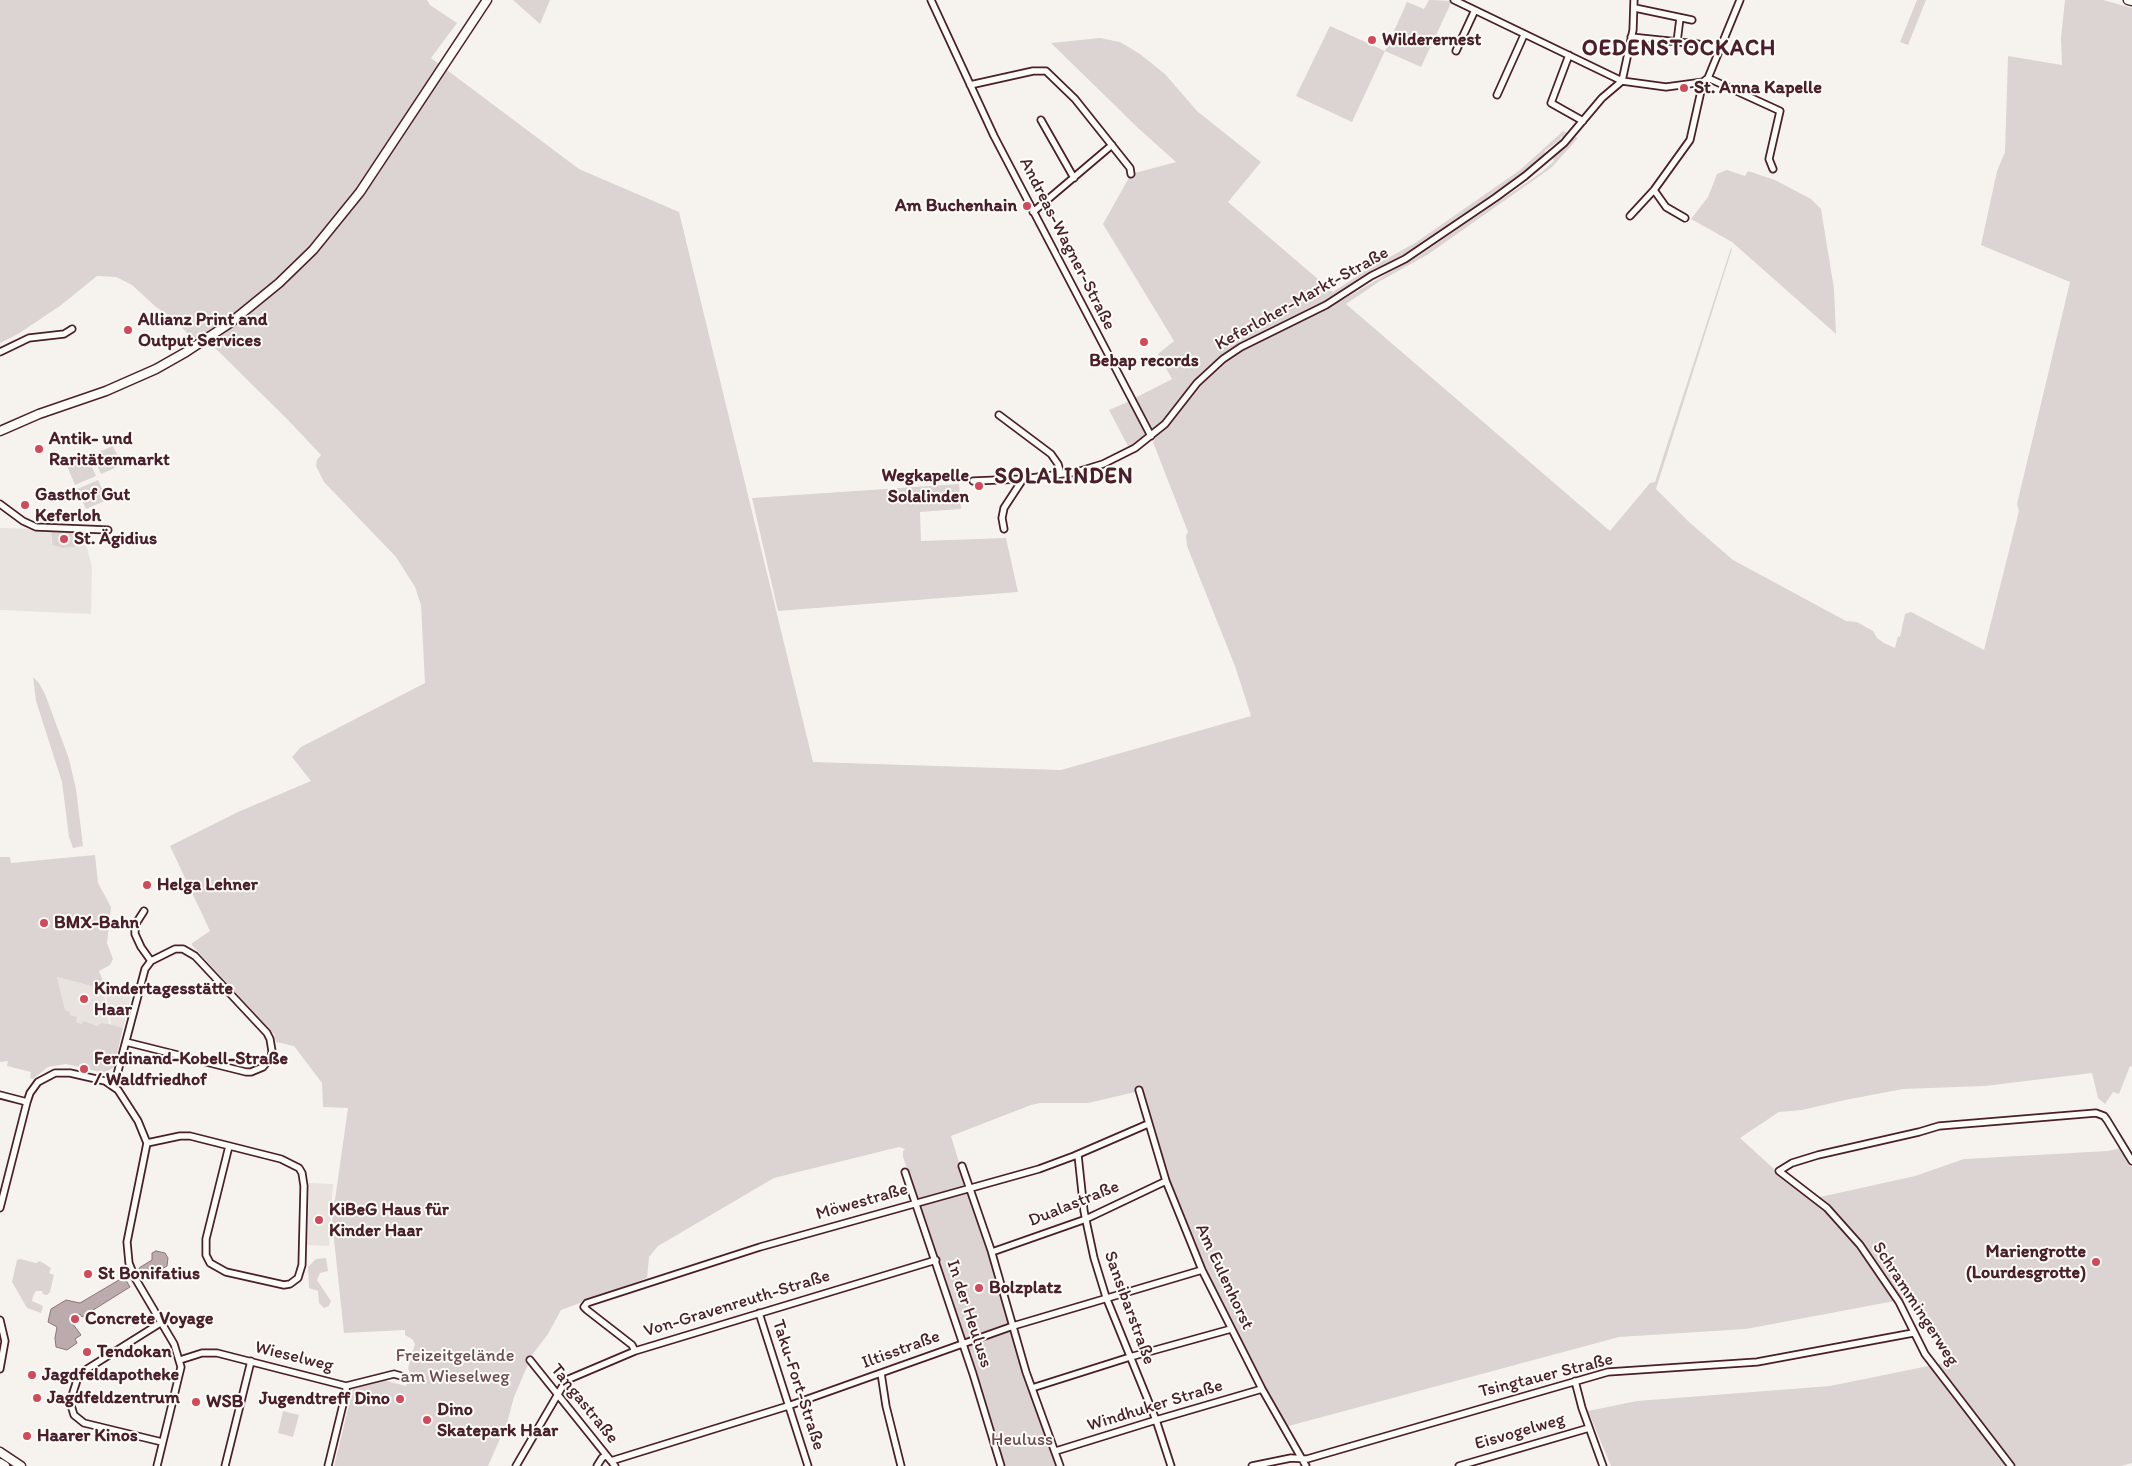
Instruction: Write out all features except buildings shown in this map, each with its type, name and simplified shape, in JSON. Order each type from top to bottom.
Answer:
[{"type":"main road","points":[[0,431],[39,414],[106,391],[156,369],[212,335],[261,298],[313,250],[347,209],[487,0]]},
{"type":"main road","points":[[2128,0],[2132,1]]},
{"type":"main road","points":[[0,1452],[21,1466]]},
{"type":"main road","points":[[0,1463],[5,1466]]},
{"type":"street","name":"Andreas-Wagner-Straße","points":[[931,0],[970,85],[1034,212],[1151,436]]},
{"type":"street","points":[[1454,0],[1622,81],[1666,87],[1706,80],[1780,111],[1769,159],[1773,169]]},
{"type":"street","points":[[1622,81],[1631,37],[1635,8],[1634,0]]},
{"type":"street","points":[[1630,216],[1654,190],[1690,140],[1704,85],[1740,0]]},
{"type":"street","points":[[1635,8],[1692,20]]},
{"type":"street","points":[[1456,51],[1475,10]]},
{"type":"street","points":[[1677,42],[1680,18]]},
{"type":"street","points":[[1497,95],[1524,35]]},
{"type":"street","points":[[1631,37],[1698,44]]},
{"type":"street","points":[[1569,55],[1551,103],[1583,121]]},
{"type":"street","points":[[970,85],[1033,71],[1046,71],[1075,99],[1130,168],[1131,174]]},
{"type":"street","name":"Keferloher-Markt-Straße","points":[[973,481],[1022,478],[1078,471],[1103,464],[1135,448],[1174,414],[1207,371],[1241,347],[1326,305],[1371,276],[1405,259],[1524,176],[1564,143],[1602,98],[1622,81]]},
{"type":"street","points":[[1041,120],[1074,178]]},
{"type":"street","points":[[1034,212],[1112,145]]},
{"type":"street","points":[[1654,190],[1666,207],[1686,218]]},
{"type":"street","points":[[0,352],[29,338],[64,334],[72,330]]},
{"type":"street","points":[[999,415],[1051,454],[1062,474]]},
{"type":"street","points":[[1004,529],[1002,518],[1004,508],[1022,478]]},
{"type":"street","points":[[0,504],[23,521],[36,527],[108,530]]},
{"type":"street","points":[[144,911],[136,926],[135,934],[151,961]]},
{"type":"street","points":[[114,1086],[144,972],[151,961],[175,949],[183,949],[195,956],[266,1033],[272,1045],[271,1057],[259,1070],[246,1072],[126,1042]]},
{"type":"street","points":[[0,1208],[12,1167],[27,1102],[38,1082],[55,1073],[70,1073],[104,1081],[114,1086],[122,1094],[147,1143],[129,1233],[127,1249],[130,1263],[135,1278],[162,1322],[180,1360],[180,1376],[157,1466]]},
{"type":"street","name":"Am Eulenhorst","points":[[1139,1090],[1166,1181],[1202,1270],[1262,1389],[1306,1466]]},
{"type":"street","points":[[0,1095],[27,1102]]},
{"type":"street","name":"Schrammingerweg","points":[[2010,1466],[1925,1354],[1889,1287],[1846,1228],[1827,1208],[1780,1171],[1792,1163],[1818,1154],[1939,1126],[2098,1114],[2104,1116],[2107,1120],[2132,1161]]},
{"type":"street","name":"Möwestraße","points":[[635,1351],[632,1345],[584,1307],[591,1301],[751,1249],[1039,1169],[1078,1155],[1148,1124]]},
{"type":"street","points":[[147,1143],[180,1136],[229,1146],[294,1164],[302,1173],[304,1186],[302,1265],[298,1278],[290,1284],[284,1285],[226,1272],[210,1263],[206,1255],[206,1239],[229,1146]]},
{"type":"street","name":"Sansibarstraße","points":[[1078,1155],[1086,1219],[1094,1258],[1106,1297],[1156,1420],[1171,1466]]},
{"type":"street","name":"In der Heuluss","points":[[962,1166],[992,1252],[1032,1388],[1060,1466]]},
{"type":"street","name":"In der Heuluss","points":[[905,1172],[936,1260],[1001,1466]]},
{"type":"street","name":"Dualastraße","points":[[992,1252],[1086,1219],[1166,1181]]},
{"type":"street","name":"Von-Gravenreuth-Straße","points":[[516,1466],[564,1382],[569,1379],[635,1351],[936,1260]]},
{"type":"street","name":"Iltisstraße","points":[[613,1464],[788,1406],[1013,1326],[1202,1270]]},
{"type":"street","name":"Taku-Fort-Straße","points":[[759,1313],[808,1466]]},
{"type":"street","points":[[0,1320],[5,1341],[0,1369]]},
{"type":"street","points":[[162,1322],[79,1374],[70,1402],[74,1415],[84,1423],[162,1442]]},
{"type":"street","points":[[1032,1388],[1130,1357],[1231,1329]]},
{"type":"street","name":"Tsingtauer Straße","points":[[1252,1466],[1291,1458],[1302,1459],[1608,1372],[1757,1362],[1913,1334]]},
{"type":"street","name":"Wieselweg","points":[[180,1360],[210,1352],[346,1386],[394,1374],[401,1376]]},
{"type":"street","name":"Tangastraße","points":[[530,1360],[613,1464]]},
{"type":"street","points":[[225,1466],[251,1361]]},
{"type":"street","points":[[881,1373],[886,1406],[901,1466]]},
{"type":"street","points":[[1575,1381],[1603,1466]]},
{"type":"street","points":[[328,1466],[346,1386]]},
{"type":"street","name":"Windhuker Straße","points":[[1056,1452],[1262,1389]]},
{"type":"street","name":"Eisvogelweg","points":[[1459,1466],[1590,1428]]},
{"type":"street","points":[[597,1466],[606,1455]]},
{"type":"shaded area","points":[[0,528],[47,529],[51,531],[51,543],[63,548],[75,547],[75,545],[82,544],[83,542],[87,548],[92,567],[91,614],[0,610]]},
{"type":"shaded area","name":"Kindertagesstätte Haar","points":[[57,977],[103,989],[109,1024],[101,1023],[99,1026],[76,1022],[65,1010]]},
{"type":"shaded area","points":[[105,989],[131,996],[123,1028],[111,1025]]},
{"type":"shaded area","name":"KiBeG Haus für Kinder Haar","points":[[309,1183],[333,1184],[329,1246],[307,1245]]},
{"type":"shaded area","points":[[156,1251],[165,1253],[168,1258],[167,1266],[146,1278],[139,1268],[152,1260],[152,1253]]},
{"type":"shaded area","points":[[124,1277],[130,1287],[82,1317],[80,1314],[70,1320],[81,1335],[75,1339],[77,1343],[67,1350],[56,1347],[57,1327],[48,1322],[51,1309],[66,1300],[80,1303]]},
{"type":"green space","name":"Freizeitgelände am Wieselweg","points":[[0,0],[427,0],[430,5],[457,23],[431,58],[579,169],[679,212],[813,762],[1061,770],[1251,716],[1235,666],[1187,546],[1186,536],[1188,532],[1153,442],[1155,439],[1135,398],[1172,379],[1158,354],[1174,341],[1103,224],[1131,174],[1176,162],[1138,128],[1051,43],[1100,38],[1120,42],[1140,54],[1165,74],[1197,111],[1261,162],[1228,202],[1333,292],[1368,269],[1415,243],[1520,170],[1563,131],[1568,133],[1563,138],[1561,136],[1560,140],[1545,151],[1545,155],[1541,159],[1496,195],[1452,223],[1418,248],[1335,294],[1342,300],[1418,256],[1542,172],[1554,161],[1553,158],[1574,136],[1578,138],[1552,167],[1541,175],[1427,255],[1380,281],[1346,304],[1610,531],[1650,483],[1655,482],[1731,248],[1656,489],[1689,522],[1733,560],[1846,621],[1857,622],[1873,631],[1877,638],[1884,643],[1895,648],[1898,636],[1900,637],[1905,614],[1911,612],[1984,650],[2019,511],[2017,504],[2070,282],[1981,245],[1997,171],[2005,152],[2008,56],[2062,65],[2061,38],[2065,0],[2103,0],[2132,8],[2132,1067],[2130,1066],[2119,1094],[2113,1092],[2105,1104],[2098,1098],[2092,1073],[1985,1086],[1903,1089],[1802,1110],[1779,1112],[1740,1138],[1774,1169],[1774,1172],[1811,1199],[1915,1176],[1964,1159],[2108,1151],[2121,1148],[2132,1167],[2132,1463],[2121,1466],[1611,1466],[1588,1411],[1637,1401],[1830,1386],[1953,1361],[1916,1297],[1746,1329],[1619,1337],[1285,1427],[1203,1266],[1165,1172],[1162,1156],[1140,1091],[1088,1103],[1040,1103],[1031,1105],[951,1136],[966,1185],[917,1199],[903,1157],[905,1149],[899,1147],[774,1178],[658,1246],[649,1257],[647,1278],[561,1310],[548,1334],[532,1355],[514,1397],[507,1423],[488,1466],[334,1466],[353,1389],[383,1380],[406,1386],[410,1373],[408,1368],[415,1344],[412,1339],[405,1335],[405,1330],[344,1333],[332,1221],[348,1108],[323,1107],[322,1083],[294,1046],[276,1042],[274,1034],[191,944],[210,931],[170,846],[238,812],[311,781],[292,757],[301,747],[425,683],[421,605],[415,587],[396,557],[324,482],[316,466],[317,460],[321,455],[209,342],[192,338],[175,320],[156,307],[132,285],[116,277],[97,276],[60,306],[18,334],[0,343]]},
{"type":"green space","points":[[513,0],[550,0],[540,24]]},
{"type":"green space","points":[[1429,0],[1452,1],[1421,67],[1385,51],[1407,2],[1424,9]]},
{"type":"green space","points":[[1917,0],[1926,0],[1908,45],[1900,42]]},
{"type":"green space","points":[[1330,26],[1385,51],[1352,122],[1296,96]]},
{"type":"green space","points":[[1727,170],[1745,176],[1748,171],[1775,180],[1811,199],[1821,209],[1834,289],[1836,334],[1732,242],[1691,219],[1708,197],[1717,174]]},
{"type":"green space","points":[[1130,401],[1145,435],[1129,448],[1109,410]]},
{"type":"green space","points":[[113,446],[122,465],[101,474],[92,455]]},
{"type":"green space","points":[[87,456],[96,476],[75,485],[67,466]]},
{"type":"green space","points":[[98,480],[107,500],[86,509],[77,489]]},
{"type":"green space","points":[[959,484],[961,509],[920,512],[921,541],[1006,538],[1018,592],[778,611],[752,498]]},
{"type":"green space","points":[[51,531],[76,533],[75,547],[63,548],[52,545]]},
{"type":"green space","points":[[33,677],[45,694],[69,759],[76,789],[83,846],[73,848],[69,837],[62,782],[36,701]]},
{"type":"green space","points":[[95,855],[98,883],[111,907],[107,943],[113,959],[110,965],[99,971],[105,986],[103,989],[57,977],[65,1010],[70,1012],[70,1015],[77,1017],[76,1022],[82,1024],[83,1021],[98,1026],[101,1023],[109,1024],[123,1028],[114,1067],[105,1073],[66,1064],[48,1067],[33,1079],[30,1078],[31,1072],[7,1066],[8,1061],[0,1062],[0,857],[10,857],[11,863]]},
{"type":"green space","points":[[967,1192],[970,1194],[981,1227],[1009,1323],[966,1339],[963,1338],[950,1300],[921,1205]]},
{"type":"green space","points":[[326,1258],[328,1271],[320,1273],[317,1280],[331,1301],[329,1306],[324,1308],[319,1303],[318,1291],[309,1288],[308,1267],[316,1259]]},
{"type":"green space","points":[[17,1260],[36,1263],[40,1261],[51,1268],[49,1273],[54,1275],[50,1292],[47,1295],[43,1294],[42,1291],[36,1291],[33,1296],[32,1301],[43,1306],[41,1313],[27,1308],[12,1282]]},
{"type":"green space","name":"Heuluss","points":[[1009,1331],[1012,1333],[1058,1466],[1003,1466],[967,1349],[968,1345]]},
{"type":"green space","points":[[283,1411],[299,1415],[293,1437],[278,1433]]},
{"type":"place","name":"Wilderernest","points":[[1372,40]]},
{"type":"place","name":"St. Anna Kapelle","points":[[1684,88]]},
{"type":"place","name":"Am Buchenhain","points":[[1027,206]]},
{"type":"place","name":"Allianz Print and Output Services","points":[[128,330]]},
{"type":"place","name":"Bebap records","points":[[1144,342]]},
{"type":"place","name":"Antik- und Raritätenmarkt","points":[[39,449]]},
{"type":"place","name":"Wegkapelle Solalinden","points":[[979,486]]},
{"type":"place","name":"Gasthof Gut Keferloh","points":[[25,505]]},
{"type":"place","name":"St. Ägidius","points":[[64,539]]},
{"type":"place","name":"Helga Lehner","points":[[147,885]]},
{"type":"place","name":"BMX-Bahn","points":[[44,923]]},
{"type":"place","name":"Kindertagesstätte Haar","points":[[84,999]]},
{"type":"place","name":"Ferdinand-Kobell-Straße / Waldfriedhof","points":[[84,1069]]},
{"type":"place","name":"KiBeG Haus für Kinder Haar","points":[[319,1220]]},
{"type":"place","name":"Mariengrotte (Lourdesgrotte)","points":[[2096,1262]]},
{"type":"place","name":"St Bonifatius","points":[[88,1274]]},
{"type":"place","name":"Bolzplatz","points":[[979,1288]]},
{"type":"place","name":"Concrete Voyage","points":[[75,1319]]},
{"type":"place","name":"Tendokan","points":[[87,1352]]},
{"type":"place","name":"Jagdfeldapotheke","points":[[32,1375]]},
{"type":"place","name":"Jagdfeldzentrum","points":[[37,1398]]},
{"type":"place","name":"Jugendtreff Dino","points":[[400,1399]]},
{"type":"place","name":"WSB","points":[[196,1402]]},
{"type":"place","name":"Dino Skatepark Haar","points":[[427,1420]]},
{"type":"place","name":"Haarer Kinos","points":[[27,1436]]},
{"type":"district","name":"OEDENSTOCKACH","points":[[1679,49]]},
{"type":"district","name":"SOLALINDEN","points":[[1064,477]]}]
